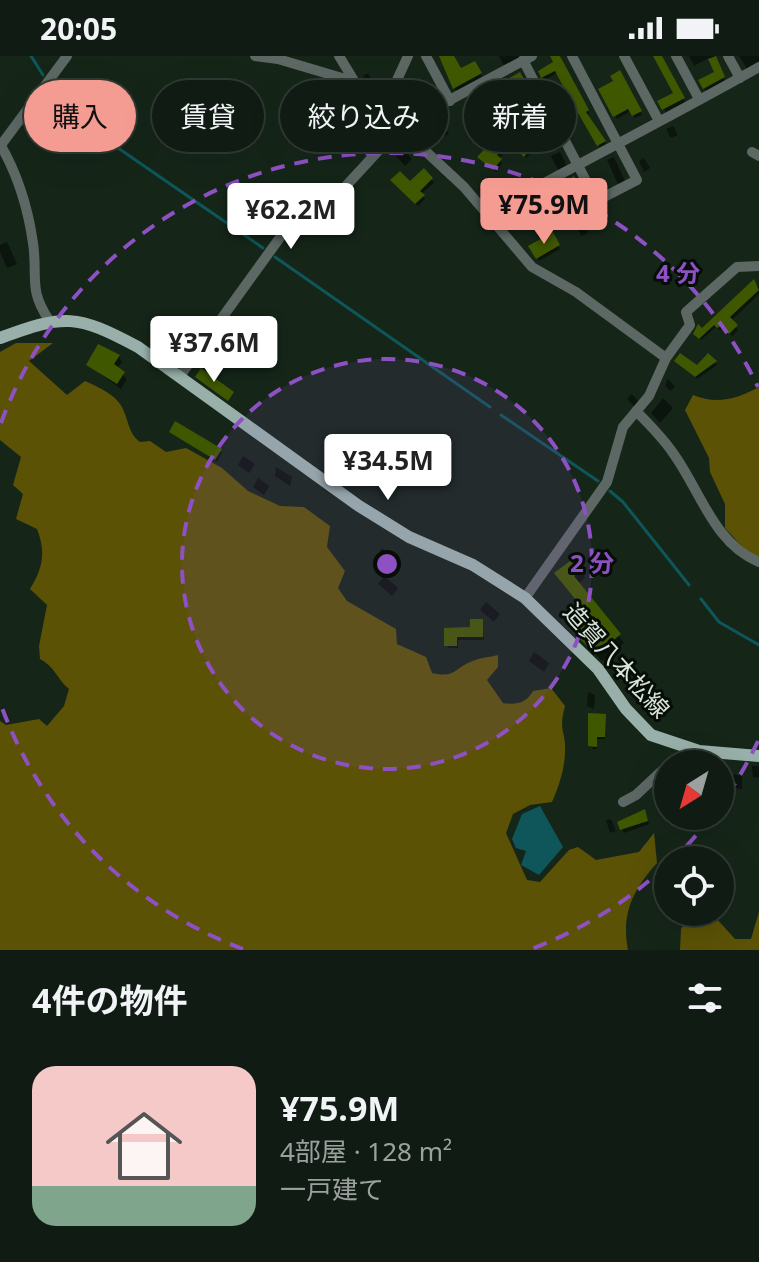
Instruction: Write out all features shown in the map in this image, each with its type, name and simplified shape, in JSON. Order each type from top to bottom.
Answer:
[{"type":"main road","name":"造賀八本松線","points":[[0,338],[49,320],[101,328],[138,347],[359,506],[409,537],[473,565],[525,598],[598,669],[636,721],[651,735],[682,748],[759,756]]},
{"type":"street","points":[[49,320],[36,301],[32,285],[33,244],[18,179],[0,145],[67,56]]},
{"type":"street","points":[[255,56],[278,59],[349,80]]},
{"type":"street","points":[[339,56],[351,80]]},
{"type":"street","points":[[398,80],[408,56]]},
{"type":"street","points":[[426,56],[450,101],[527,58],[596,200]]},
{"type":"street","points":[[572,56],[618,143],[637,180],[540,230],[522,195],[577,165],[618,143],[659,121],[699,99],[740,78],[759,67]]},
{"type":"street","points":[[624,56],[659,121]]},
{"type":"street","points":[[676,56],[699,99]]},
{"type":"street","points":[[728,56],[740,78]]},
{"type":"street","points":[[180,376],[284,232],[364,169],[378,152]]},
{"type":"street","points":[[426,152],[464,187],[532,267],[576,292],[666,358]]},
{"type":"street","points":[[525,598],[607,482],[623,427],[649,396],[666,358],[690,325],[686,312],[737,267],[759,266]]},
{"type":"street","points":[[636,411],[673,452],[719,531],[743,556],[759,562]]},
{"type":"street","points":[[623,802],[654,780]]},
{"type":"shaded area","points":[[16,343],[53,343],[29,361],[67,395],[85,381],[101,388],[119,402],[131,431],[140,442],[150,441],[166,452],[186,448],[222,468],[248,491],[280,506],[304,507],[330,526],[327,547],[345,571],[338,588],[347,601],[396,629],[397,644],[426,657],[432,673],[449,674],[473,661],[498,655],[498,667],[487,680],[503,703],[521,702],[533,691],[551,688],[565,706],[562,726],[565,757],[559,783],[552,802],[530,805],[513,814],[506,833],[527,880],[540,882],[569,850],[578,847],[596,860],[639,852],[654,833],[654,867],[635,893],[628,913],[628,950],[0,950],[0,721],[6,725],[39,719],[47,726],[64,706],[69,689],[40,659],[39,646],[47,605],[30,589],[40,567],[42,545],[37,529],[16,519],[23,494],[13,485],[21,457],[0,440],[0,352]]},
{"type":"shaded area","points":[[759,387],[759,557],[746,551],[725,528],[725,504],[710,472],[709,458],[685,410],[693,395],[710,400],[727,399]]},
{"type":"shaded area","points":[[759,912],[759,950],[680,950],[683,926],[723,926],[735,939],[751,939]]},
{"type":"water","points":[[540,806],[563,847],[539,875],[521,865],[526,851],[516,848],[512,839],[522,814]]},
{"type":"building","points":[[439,56],[454,56],[461,68],[475,61],[482,73],[464,80],[453,89]]},
{"type":"building","points":[[550,56],[560,56],[573,80],[560,80],[555,71],[541,78],[538,71],[553,62]]},
{"type":"building","points":[[653,56],[662,56],[685,98],[662,110],[657,101],[673,93]]},
{"type":"building","points":[[716,56],[725,77],[703,89],[698,80],[714,72],[708,59]]},
{"type":"building","points":[[620,70],[642,111],[632,116],[628,109],[613,117],[598,89],[613,81],[610,76]]},
{"type":"building","points":[[520,72],[525,80],[506,80]]},
{"type":"building","points":[[576,86],[589,110],[586,112],[606,141],[597,146],[576,109]]},
{"type":"building","points":[[482,152],[500,152],[497,155],[502,159],[493,170],[477,157]]},
{"type":"building","points":[[424,168],[433,178],[420,191],[425,195],[415,204],[390,180],[400,171],[410,181]]},
{"type":"building","points":[[574,176],[586,197],[578,201],[572,190],[558,198],[564,209],[543,219],[533,198]]},
{"type":"building","points":[[553,232],[560,245],[536,259],[528,246]]},
{"type":"building","points":[[754,279],[759,290],[730,317],[738,325],[729,334],[721,326],[717,328],[714,325],[699,339],[693,334],[698,324],[702,328]]},
{"type":"building","points":[[98,344],[120,355],[114,364],[125,372],[117,384],[86,365]]},
{"type":"building","points":[[680,353],[697,365],[708,353],[717,361],[695,377],[674,361]]},
{"type":"building","points":[[201,368],[234,392],[228,401],[195,377]]},
{"type":"building","points":[[175,421],[222,449],[215,460],[169,432]]},
{"type":"building","points":[[574,558],[583,569],[574,576],[621,634],[596,655],[569,628],[573,625],[570,621],[584,610],[554,573]]},
{"type":"building","points":[[470,619],[483,619],[483,637],[457,637],[457,646],[444,646],[444,628],[470,627]]},
{"type":"building","points":[[588,713],[606,714],[605,737],[597,737],[597,747],[588,746]]},
{"type":"building","points":[[645,809],[648,821],[620,830],[617,822]]},
{"type":"waterway","points":[[31,56],[43,75]]},
{"type":"waterway","points":[[124,152],[263,248]]},
{"type":"waterway","points":[[275,257],[490,407]]},
{"type":"waterway","points":[[501,415],[598,481]]},
{"type":"waterway","points":[[610,491],[623,502],[689,585]]},
{"type":"waterway","points":[[701,599],[719,622],[759,645]]}]
